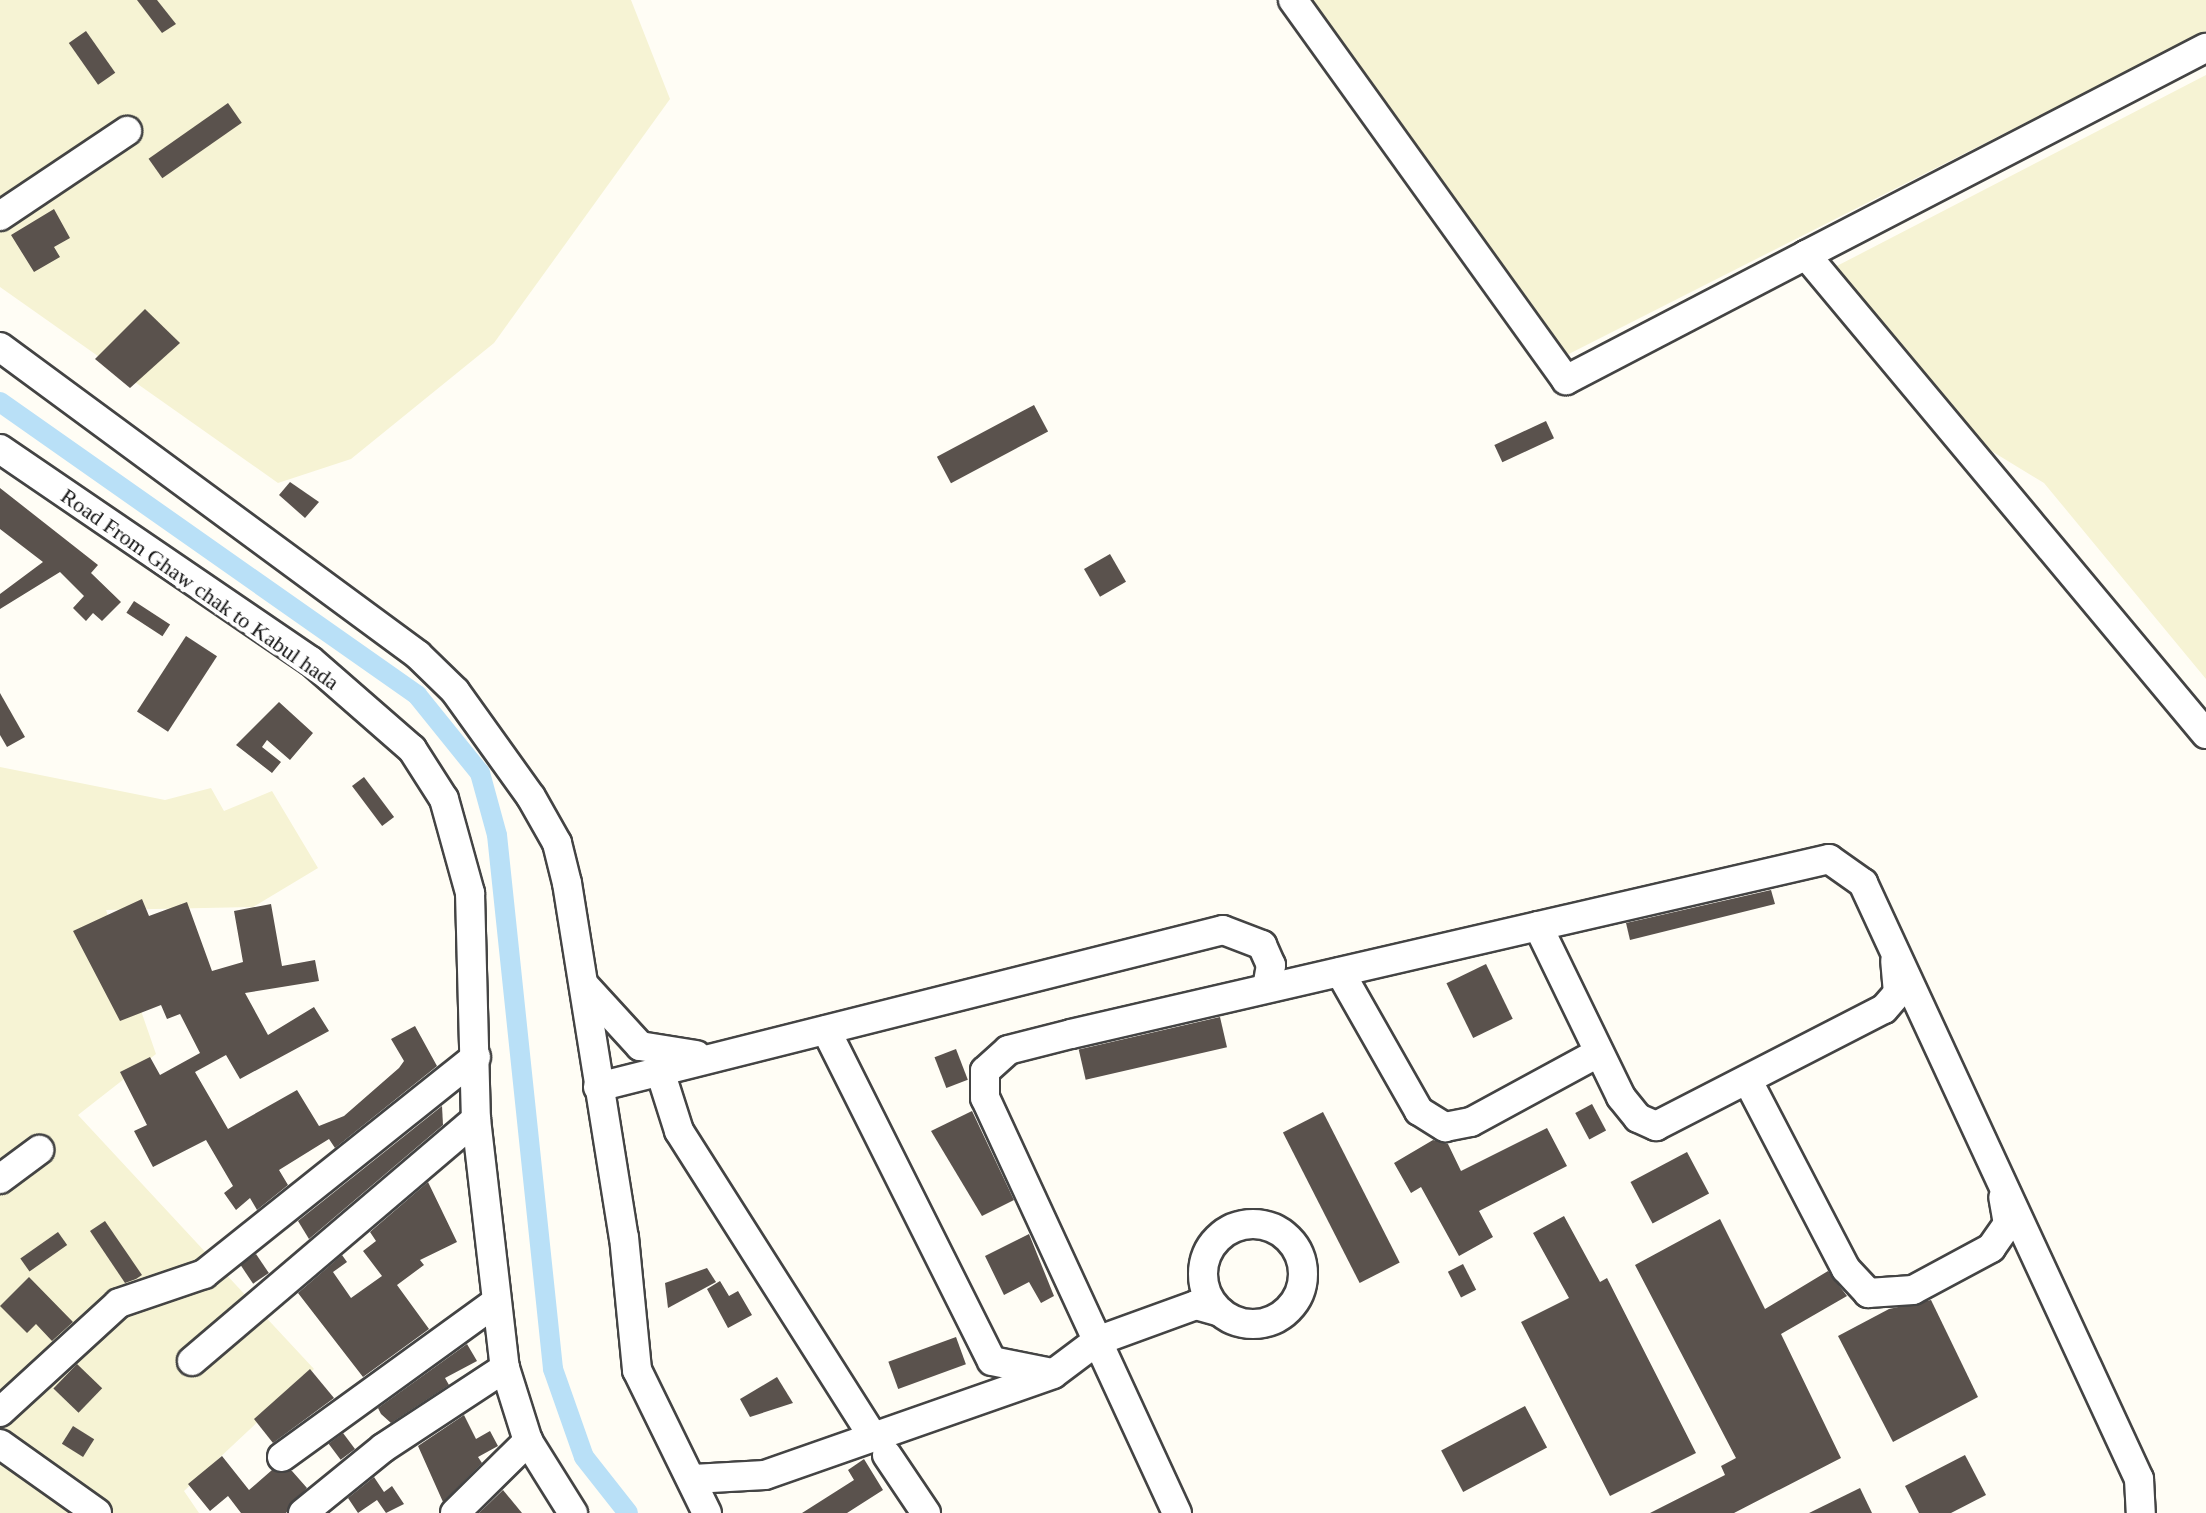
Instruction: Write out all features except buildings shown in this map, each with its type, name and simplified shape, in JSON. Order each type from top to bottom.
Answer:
[{"type":"street","points":[[1293,0],[1566,380],[2206,48]]},
{"type":"street","points":[[0,216],[127,131]]},
{"type":"street","points":[[1806,255],[2206,734]]},
{"type":"street","points":[[0,347],[418,655],[455,691],[557,843],[624,1237],[637,1370],[707,1513]]},
{"type":"street","name":"Road From Ghaw chak to Kabul hada","points":[[0,449],[311,661],[412,749],[444,799],[470,893],[476,1119],[505,1368],[528,1441],[565,1510]]},
{"type":"street","points":[[1177,1513],[985,1098],[985,1071],[1008,1050],[1829,859],[1863,883],[2139,1479],[2141,1513]]},
{"type":"street","points":[[1538,926],[1598,1053],[1638,1118],[1656,1126],[1884,1009],[1898,993],[1894,949]]},
{"type":"street","points":[[598,1087],[1223,930],[1262,945],[1271,965],[1267,988]]},
{"type":"street","points":[[1340,972],[1419,1111],[1445,1127],[1471,1122],[1598,1053]]},
{"type":"street","points":[[583,982],[640,1046],[678,1056],[729,1054]]},
{"type":"street","points":[[1884,1009],[1926,1018]]},
{"type":"street","points":[[826,1030],[992,1361],[1053,1374]]},
{"type":"street","points":[[0,1412],[119,1303],[204,1274],[476,1057]]},
{"type":"street","points":[[660,1071],[679,1131],[926,1513]]},
{"type":"street","points":[[1748,1081],[1846,1269],[1868,1293],[1913,1290],[1991,1248],[2008,1224],[2001,1180]]},
{"type":"street","points":[[192,1361],[476,1119]]},
{"type":"street","points":[[0,1179],[39,1150]]},
{"type":"street","points":[[693,1479],[765,1475],[880,1446],[1053,1374],[1097,1341],[1208,1309],[1256,1325],[1291,1308],[1303,1271],[1298,1252],[1269,1226],[1231,1229],[1215,1241],[1203,1277],[1208,1309]]},
{"type":"street","points":[[1991,1248],[2046,1278]]},
{"type":"street","points":[[282,1457],[496,1302]]},
{"type":"street","points":[[303,1513],[383,1448],[505,1368]]},
{"type":"street","points":[[455,1513],[528,1441]]},
{"type":"street","points":[[0,1444],[97,1513]]},
{"type":"shaded area","points":[[0,0],[631,0],[670,99],[494,343],[351,459],[278,483],[0,287]]},
{"type":"shaded area","points":[[1301,0],[2206,0],[2206,31],[1557,360]]},
{"type":"shaded area","points":[[2206,75],[2206,679],[2044,483],[1975,441],[1833,268]]},
{"type":"shaded area","points":[[0,767],[165,800],[211,788],[224,811],[272,791],[318,868],[253,907],[106,910],[156,1054],[78,1115],[314,1369],[184,1491],[199,1513],[0,1513]]},
{"type":"waterway","points":[[0,402],[417,695],[480,773],[497,835],[553,1369],[584,1457],[628,1513]]}]
